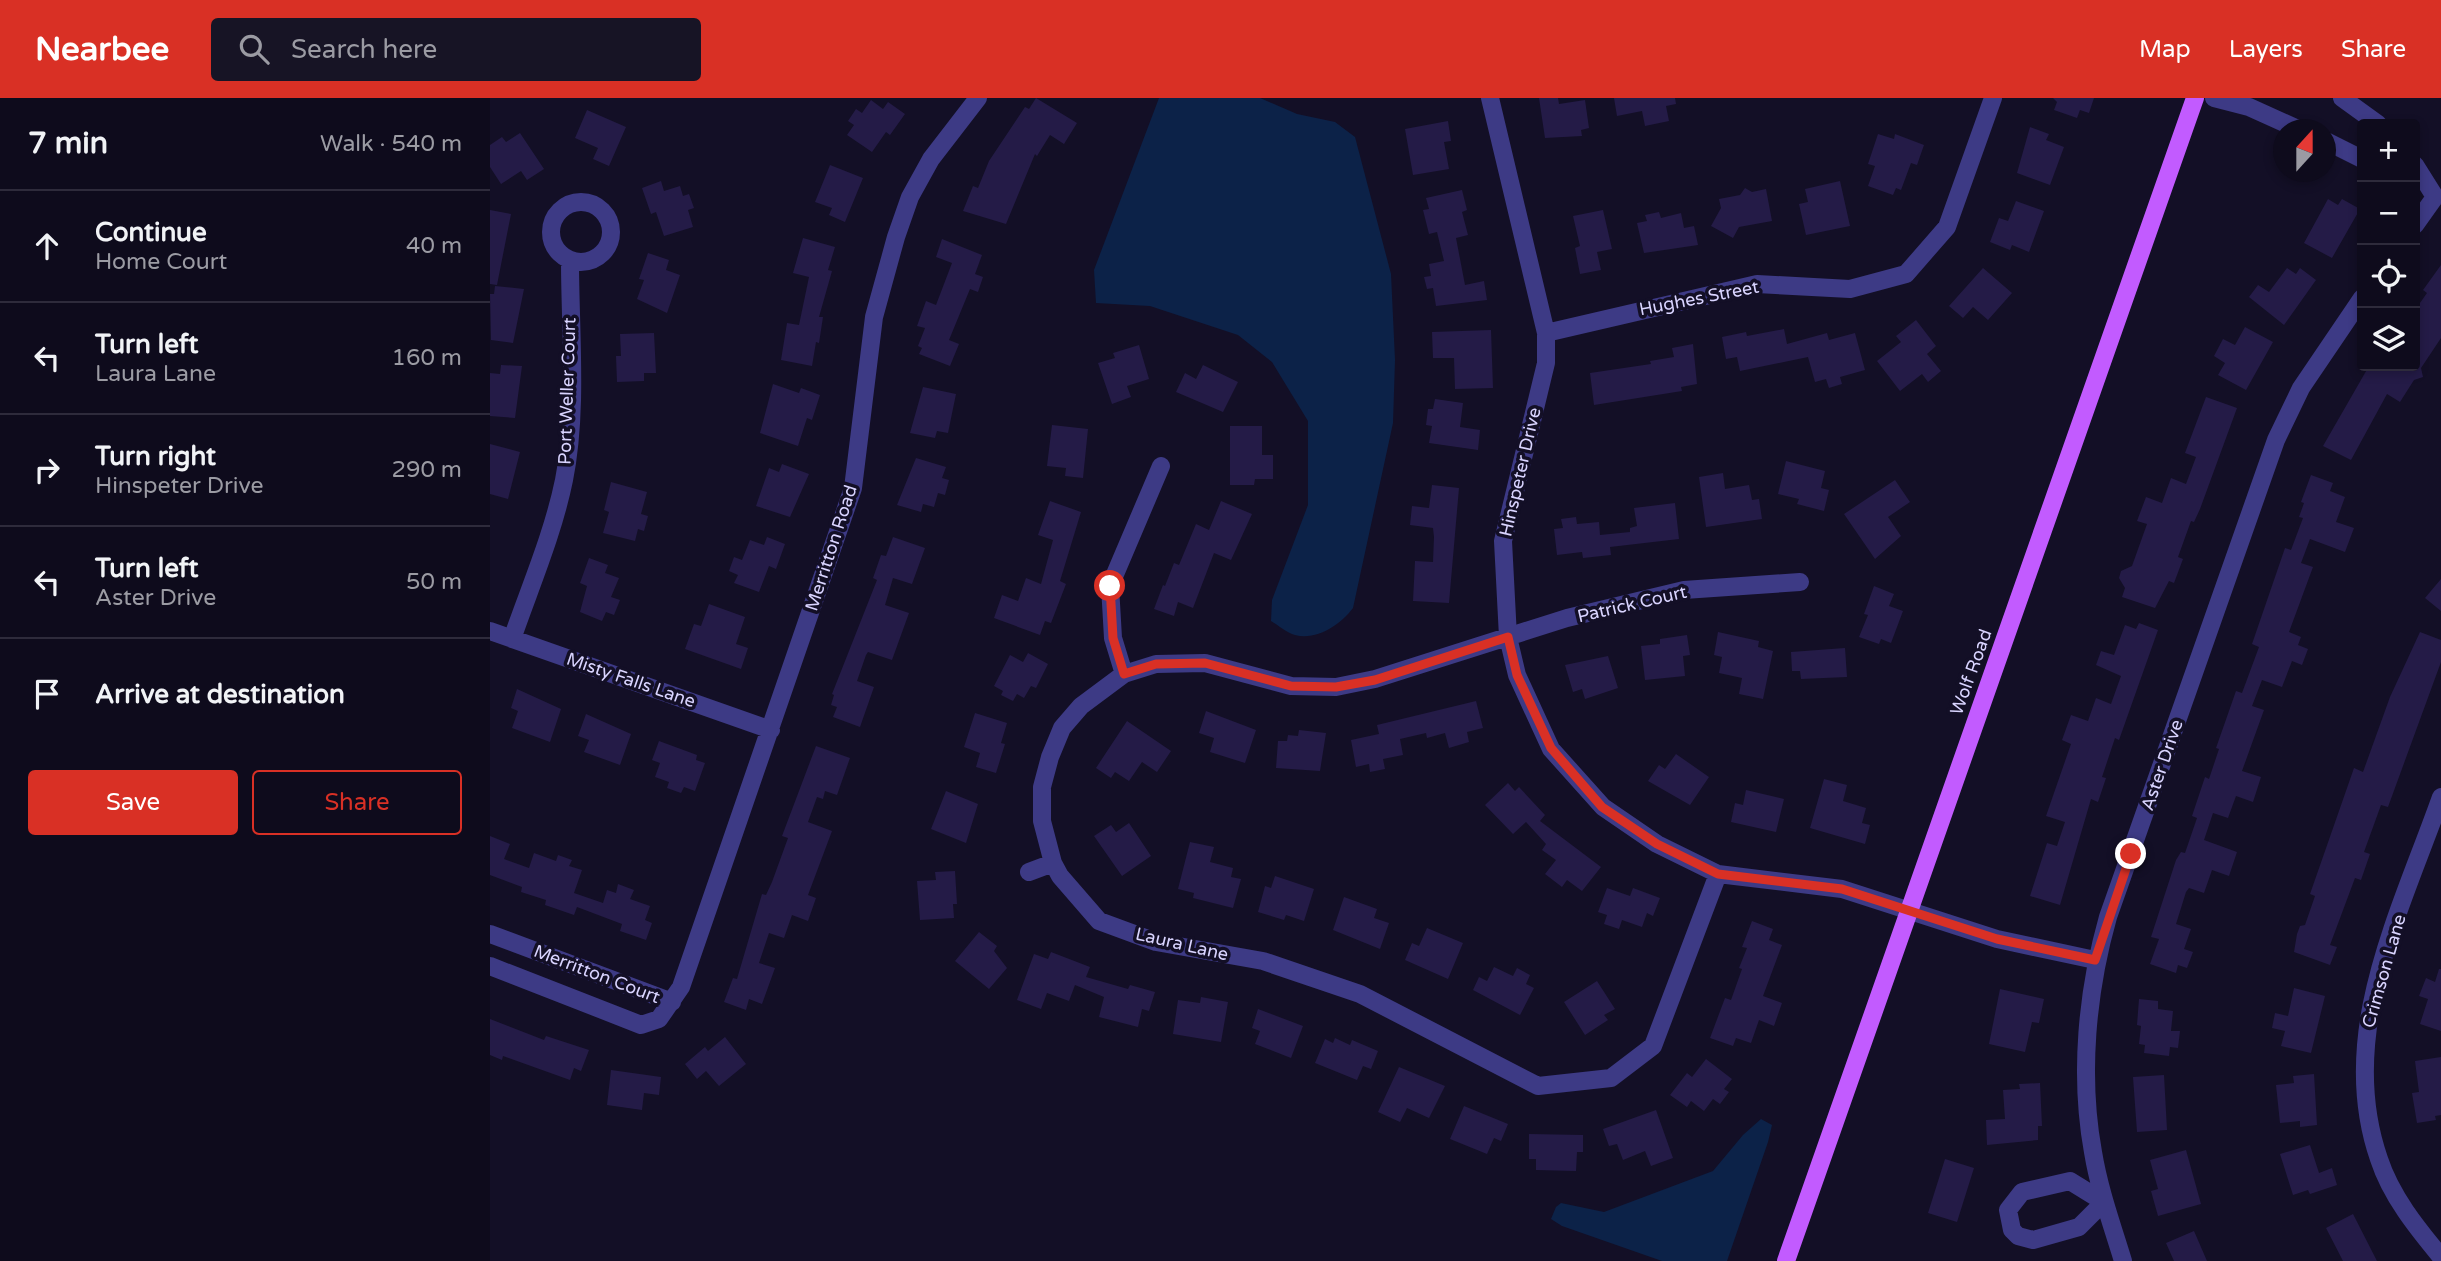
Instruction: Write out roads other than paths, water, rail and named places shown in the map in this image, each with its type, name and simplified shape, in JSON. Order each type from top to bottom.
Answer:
[{"type":"main road","name":"Wolf Road","points":[[1786,1261],[2195,98]]},
{"type":"street","name":"Merritton Road","points":[[672,1002],[681,987],[853,488],[874,317],[896,237],[910,197],[931,159],[978,98]]},
{"type":"street","name":"Hinspeter Drive","points":[[1490,98],[1546,333],[1546,363],[1503,541],[1508,637],[1517,675],[1551,748],[1602,807],[1657,844],[1718,874],[1842,889],[1997,939],[2095,960]]},
{"type":"street","name":"Hughes Street","points":[[1546,333],[1757,284],[1850,289],[1906,274],[1947,227],[1993,98]]},
{"type":"street","points":[[2214,98],[2249,107],[2276,119]]},
{"type":"street","points":[[2342,98],[2371,119]]},
{"type":"street","points":[[2336,146],[2357,156]]},
{"type":"street","points":[[2420,172],[2438,199]]},
{"type":"street","points":[[2420,190],[2438,199]]},
{"type":"street","points":[[2420,219],[2438,199]]},
{"type":"street","name":"Port Weller Court","points":[[512,639],[556,513],[564,478],[570,434],[570,261]]},
{"type":"street","name":"Aster Drive","points":[[2123,1261],[2104,1202],[2088,1116],[2088,1032],[2095,960],[2276,440],[2301,388],[2357,305]]},
{"type":"street","points":[[1124,674],[1113,638],[1110,586],[1161,466]]},
{"type":"street","name":"Patrick Court","points":[[1508,637],[1567,618],[1684,590],[1800,582]]},
{"type":"street","name":"Misty Falls Lane","points":[[490,631],[771,730]]},
{"type":"street","name":"Laura Lane","points":[[1508,637],[1375,680],[1336,687],[1291,686],[1225,667],[1193,663],[1156,664],[1124,674],[1081,706],[1062,728],[1050,757],[1042,787],[1042,821],[1053,863],[1060,876],[1099,921],[1156,942],[1263,961],[1360,994],[1538,1086],[1611,1077],[1653,1046],[1718,874]]},
{"type":"street","name":"Crimson Lane","points":[[2441,797],[2378,977],[2369,1009],[2363,1065],[2365,1100],[2379,1161],[2399,1200],[2441,1257]]},
{"type":"street","points":[[1030,872],[1053,863]]},
{"type":"street","name":"Merritton Court","points":[[490,934],[672,1002],[659,1019],[642,1025],[490,966]]},
{"type":"street","points":[[2070,1181],[2104,1202],[2079,1227],[2034,1240],[2018,1236],[2008,1221],[2011,1203],[2022,1192],[2070,1181]]},
{"type":"water","points":[[1159,98],[1260,98],[1297,114],[1335,122],[1355,137],[1391,274],[1395,360],[1393,423],[1353,608],[1328,630],[1312,636],[1295,635],[1271,621],[1272,600],[1308,505],[1308,421],[1272,362],[1238,335],[1150,306],[1096,303],[1094,270]]},
{"type":"water","points":[[1761,1119],[1772,1125],[1768,1142],[1727,1261],[1662,1261],[1562,1226],[1551,1219],[1556,1207],[1561,1203],[1604,1212],[1713,1171],[1743,1135]]}]
